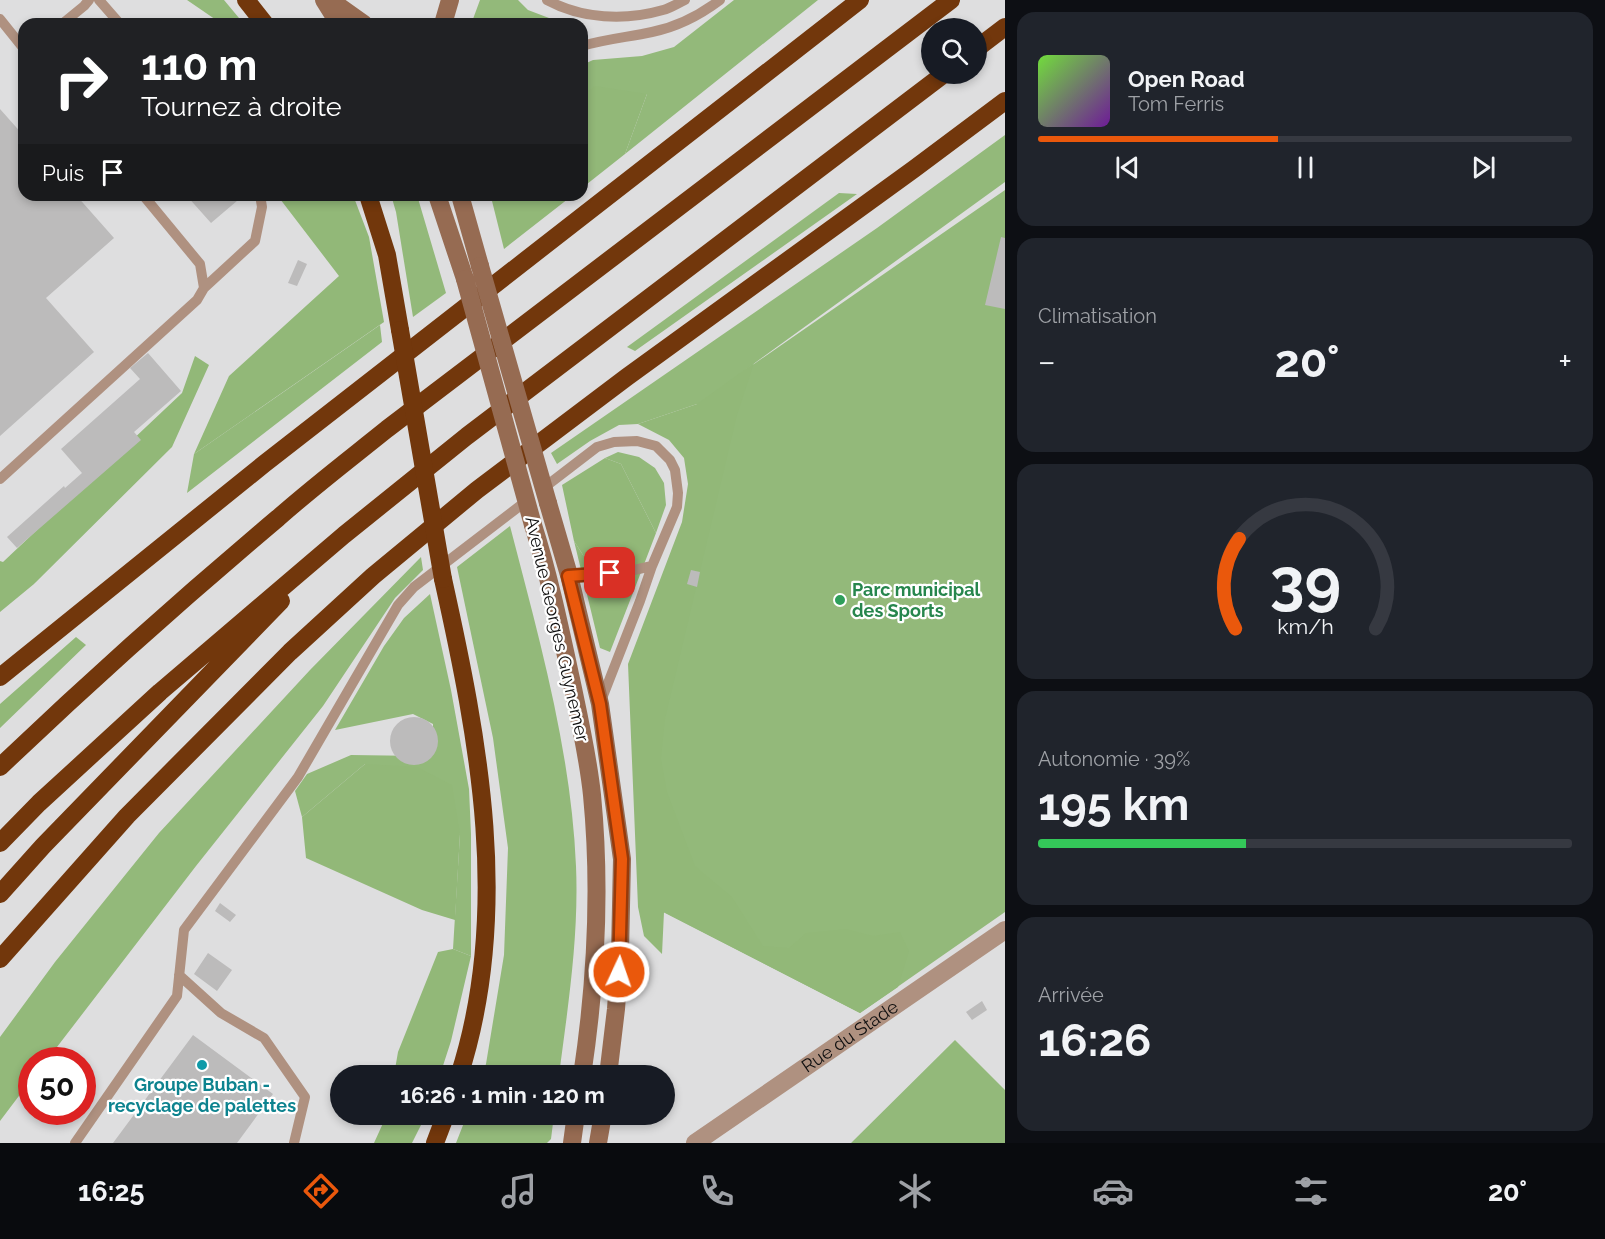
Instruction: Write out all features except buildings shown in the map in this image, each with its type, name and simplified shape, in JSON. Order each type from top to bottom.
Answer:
[{"type":"highway","points":[[246,0],[260,18]]},
{"type":"highway","points":[[0,677],[264,464],[860,0]]},
{"type":"highway","points":[[0,767],[132,644],[328,477],[405,415],[951,0]]},
{"type":"highway","points":[[987,41],[1005,27]]},
{"type":"highway","points":[[0,843],[76,768],[160,692],[345,534],[467,436],[931,84]]},
{"type":"highway","points":[[0,959],[127,816],[290,652],[372,576],[477,490],[627,377],[1005,101]]},
{"type":"highway","points":[[370,201],[387,255],[443,579],[463,671],[479,764],[486,858],[484,951],[472,1030],[462,1065]]},
{"type":"highway","points":[[0,894],[43,846],[345,534]]},
{"type":"highway","points":[[435,1143],[442,1125]]},
{"type":"main road","points":[[324,0],[335,18]]},
{"type":"main road","points":[[330,0],[356,18]]},
{"type":"main road","points":[[445,18],[450,0]]},
{"type":"main road","name":"Avenue Georges Guynemer","points":[[439,201],[465,279],[533,525],[584,739],[592,795],[596,874],[596,943],[584,1065]]},
{"type":"main road","name":"Avenue Georges Guynemer","points":[[463,201],[568,576],[600,704],[622,859],[620,953],[609,1065]]},
{"type":"main road","points":[[594,957],[600,1027],[595,1065]]},
{"type":"main road","points":[[572,1143],[574,1125]]},
{"type":"main road","points":[[584,1143],[586,1125]]},
{"type":"main road","points":[[598,1143],[601,1125]]},
{"type":"street","name":"Rue du Stade","points":[[695,1143],[1005,930]]},
{"type":"lane","points":[[69,18],[88,0]]},
{"type":"lane","points":[[99,0],[115,18]]},
{"type":"lane","points":[[547,0],[580,13],[623,16],[665,10],[685,0]]},
{"type":"lane","points":[[588,44],[654,32],[675,25],[698,15],[720,0]]},
{"type":"lane","points":[[0,19],[18,42]]},
{"type":"lane","points":[[588,42],[594,42]]},
{"type":"lane","points":[[148,201],[200,264],[204,288]]},
{"type":"lane","points":[[0,479],[197,300],[204,288],[255,241],[262,207],[261,201]]},
{"type":"lane","points":[[75,1143],[177,996],[184,930],[298,777],[398,605],[414,587],[597,447],[614,442],[646,442],[663,452],[675,470],[677,507],[651,566],[640,601],[600,704]]},
{"type":"lane","points":[[568,576],[625,572],[651,566]]},
{"type":"lane","points":[[179,975],[221,1013],[264,1038],[304,1097],[294,1143]]},
{"type":"green space","points":[[187,0],[224,0],[239,18],[213,18]]},
{"type":"green space","points":[[480,0],[518,0],[528,10],[549,18],[473,18]]},
{"type":"green space","points":[[734,0],[818,0],[625,154],[647,94],[588,96],[588,62],[642,56],[674,47]]},
{"type":"green space","points":[[595,86],[647,94],[625,154],[588,183],[588,91]]},
{"type":"green space","name":"Parc municipal des Sports","points":[[1005,135],[1005,182],[741,373],[1005,190],[1005,912],[860,1013],[663,912],[643,680],[708,521],[697,404],[638,424],[619,425],[590,441],[557,464],[551,453],[877,228]]},
{"type":"green space","points":[[839,193],[857,194],[635,351],[627,347]]},
{"type":"green space","points":[[282,201],[355,201],[369,237],[384,322],[194,454],[229,376],[339,276]]},
{"type":"green space","points":[[393,201],[419,201],[446,293],[413,317]]},
{"type":"green space","points":[[492,201],[565,201],[504,249]]},
{"type":"green space","points":[[380,325],[382,342],[187,493],[194,454]]},
{"type":"green space","points":[[195,356],[209,365],[172,447],[34,584],[0,612],[0,561],[3,562],[182,393]]},
{"type":"green space","points":[[754,363],[737,415],[665,719],[661,759],[667,792],[695,866],[732,897],[763,946],[789,948],[806,933],[846,929],[873,936],[900,932],[909,951],[898,987],[860,1013],[664,912],[662,954],[644,936],[638,907],[628,664],[682,522],[688,484],[684,458],[669,440],[638,424],[697,404]]},
{"type":"green space","points":[[618,452],[639,457],[655,468],[664,483],[666,505],[656,533],[621,464],[605,458]]},
{"type":"green space","points":[[605,458],[621,464],[656,533],[643,567],[610,565],[583,555],[574,541],[562,485]]},
{"type":"green space","points":[[510,526],[561,737],[573,823],[576,919],[560,1065],[486,1065],[504,955],[508,848],[493,738],[457,567]]},
{"type":"green space","points":[[574,541],[583,555],[643,567],[610,652],[600,648]]},
{"type":"green space","points":[[421,557],[423,570],[395,598],[323,706],[57,1047],[18,1047],[18,1097],[0,1121],[0,1037],[55,962],[159,833],[310,670]]},
{"type":"green space","points":[[430,594],[469,789],[471,956],[453,949],[460,834],[365,764],[302,817],[295,791],[307,774],[351,755],[422,756],[433,745],[433,724],[413,714],[335,730],[384,646],[404,618]]},
{"type":"green space","points":[[76,637],[86,645],[0,728],[0,704]]},
{"type":"green space","points":[[365,764],[417,767],[452,785],[460,834],[455,920],[422,910],[306,858],[302,817]]},
{"type":"green space","points":[[453,949],[471,956],[443,1065],[396,1065],[398,1052],[438,952]]},
{"type":"green space","points":[[955,1040],[1005,1090],[1005,1143],[851,1143]]},
{"type":"green space","points":[[382,1125],[421,1125],[412,1143],[374,1143]]},
{"type":"green space","points":[[463,1125],[553,1125],[551,1139],[547,1143],[456,1143]]},
{"type":"place","name":"Parc municipal des Sports","points":[[840,600]]},
{"type":"place","name":"Groupe Buban - recyclage de palettes","points":[[202,1065]]},
{"type":"route","points":[[610,573],[568,576],[600,704],[622,859],[619,972]]}]
